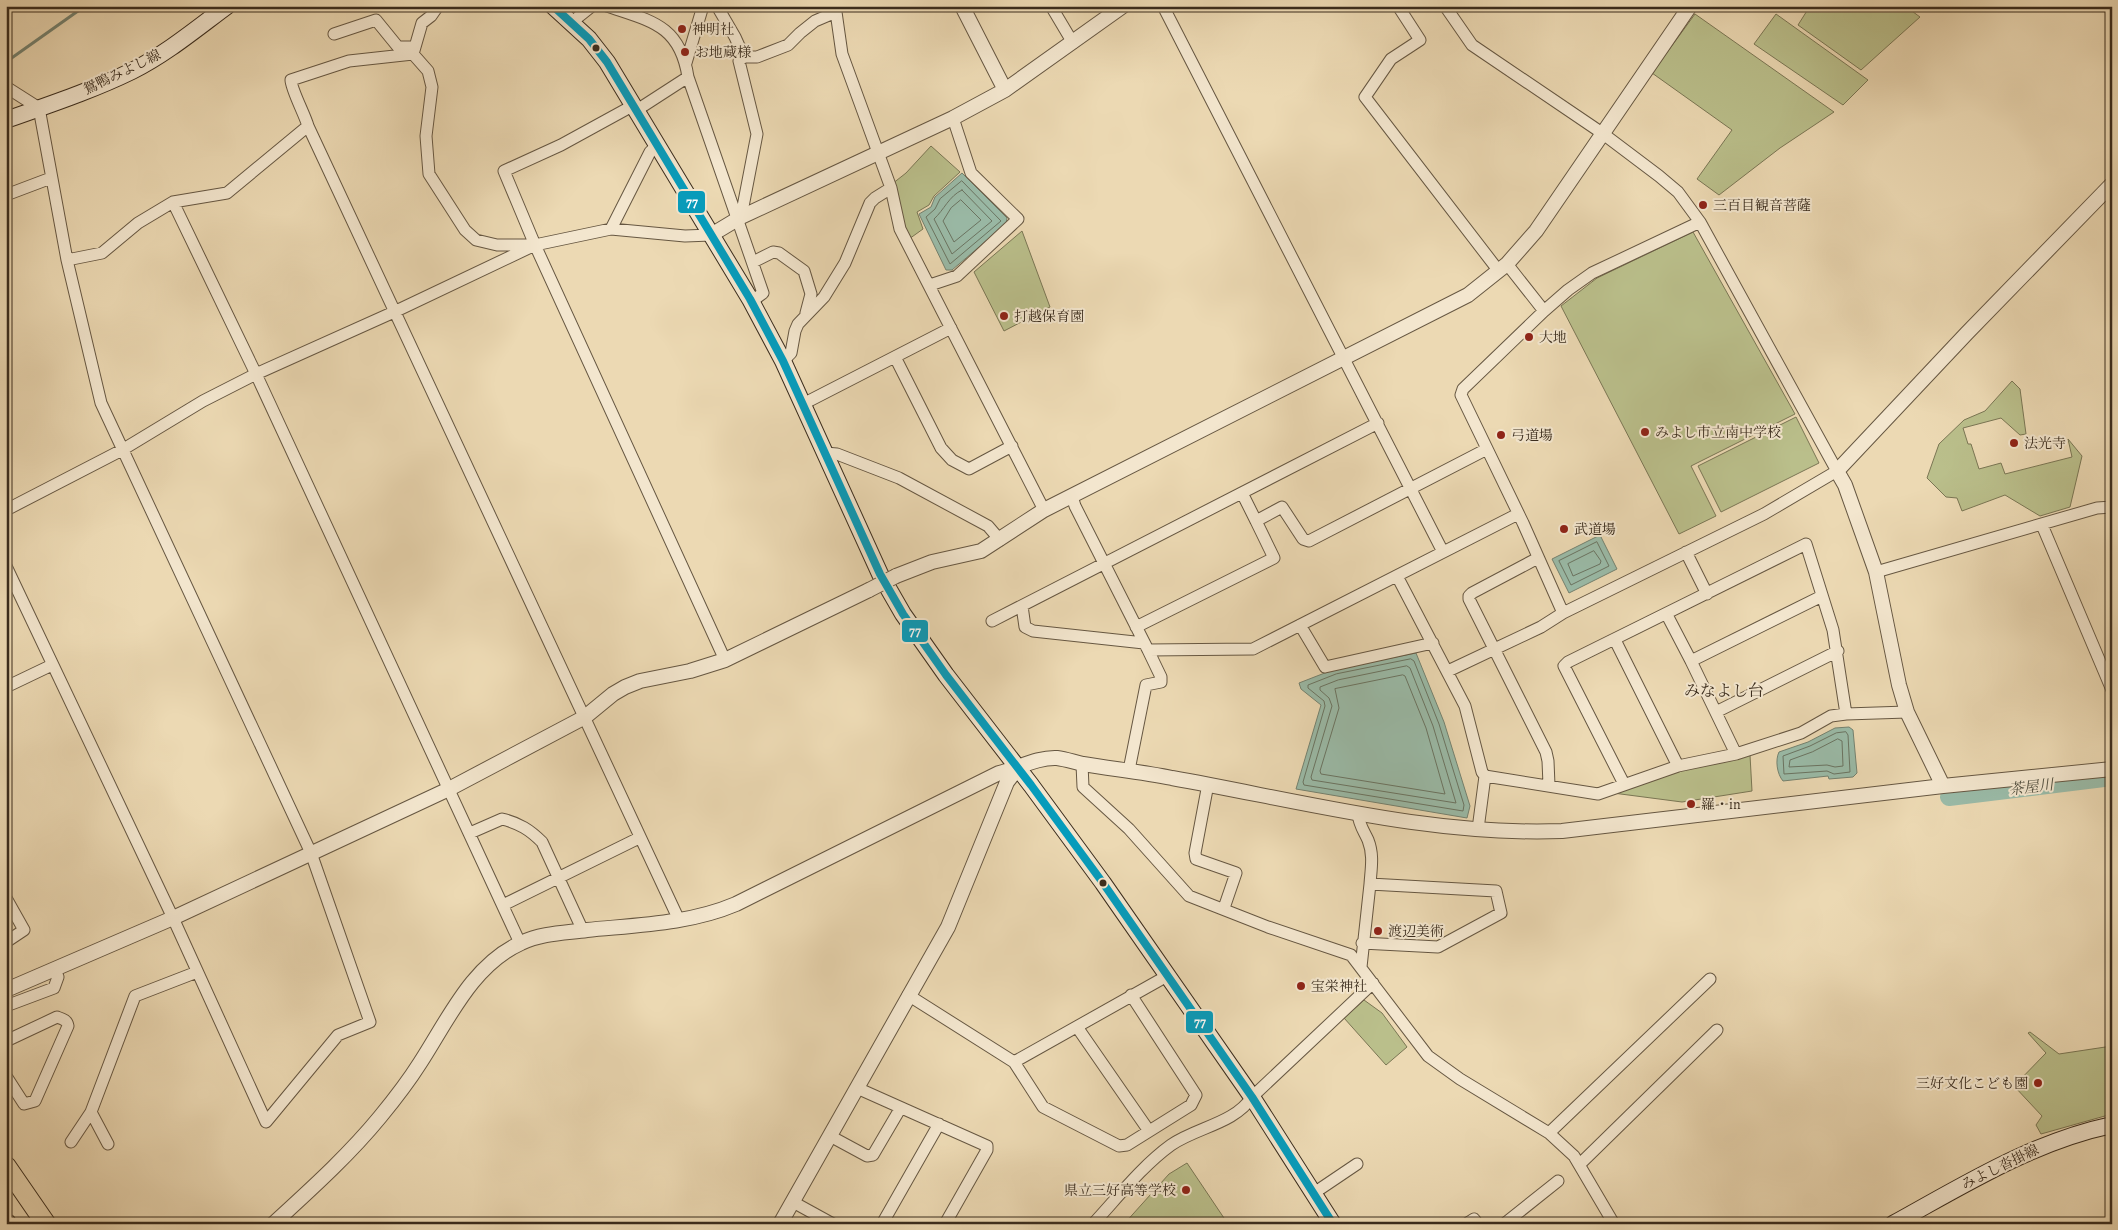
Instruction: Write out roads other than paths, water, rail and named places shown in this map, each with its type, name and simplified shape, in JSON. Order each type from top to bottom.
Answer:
[{"type":"highway","points":[[6,1166],[46,1224]]},
{"type":"main road","name":"鴛鴨みよし線","points":[[6,120],[88,90],[132,71],[165,51],[227,6]]},
{"type":"main road","points":[[553,6],[572,22],[595,47],[658,144],[752,302],[804,404],[880,574],[903,614],[946,675],[1103,883],[1252,1097],[1332,1224]]},
{"type":"main road","name":"みよし沓掛線","points":[[1894,1224],[2001,1164],[2058,1139],[2112,1125]]},
{"type":"street","points":[[414,51],[422,23],[431,16],[438,6]]},
{"type":"street","points":[[572,22],[592,6]]},
{"type":"street","points":[[607,6],[661,26],[673,37],[678,46],[686,63],[688,77],[740,218],[763,293],[752,302]]},
{"type":"street","points":[[686,63],[703,6]]},
{"type":"street","points":[[717,6],[744,57]]},
{"type":"street","points":[[962,6],[1005,90]]},
{"type":"street","points":[[1051,6],[1073,43]]},
{"type":"street","points":[[334,34],[376,20],[398,47],[414,51],[428,71],[432,87],[426,136],[429,174],[439,190],[465,230],[476,240],[498,245],[535,244],[610,229],[685,236],[711,235],[740,218],[953,118],[1005,90],[1123,6]]},
{"type":"street","points":[[1162,6],[1412,488],[1443,552]]},
{"type":"street","points":[[1398,6],[1420,40],[1391,59],[1365,97],[1502,267],[1544,311]]},
{"type":"street","points":[[1445,6],[1472,44],[1602,133],[1659,176],[1678,192],[1700,222],[1845,485],[1876,572],[1899,685],[1907,712],[1943,786]]},
{"type":"street","points":[[6,990],[173,918],[449,789],[585,717],[613,694],[625,687],[640,681],[690,672],[724,660],[896,576],[932,562],[981,551],[1044,510],[1468,295],[1502,267],[1536,231],[1689,7]]},
{"type":"street","points":[[740,218],[757,134],[739,61],[744,57],[757,57],[788,46],[815,21],[836,9],[842,54],[891,188],[900,229],[1044,510]]},
{"type":"street","points":[[678,46],[690,47]]},
{"type":"street","points":[[414,51],[349,61],[291,80],[291,86],[394,312],[679,920]]},
{"type":"street","points":[[688,77],[635,108],[504,171],[535,244],[724,660]]},
{"type":"street","points":[[6,87],[39,108],[67,260],[102,403],[122,450],[311,853],[370,1022],[338,1035],[266,1122],[173,918],[6,566]]},
{"type":"street","points":[[930,285],[956,276],[1018,219],[971,173],[953,118]]},
{"type":"street","points":[[67,260],[102,252],[138,223],[173,202],[227,192],[308,126]]},
{"type":"street","points":[[610,229],[650,152],[658,144]]},
{"type":"street","points":[[6,195],[51,178]]},
{"type":"street","points":[[1448,671],[1495,650],[1540,627],[1563,612],[1764,514],[1837,471],[1967,333],[2112,184]]},
{"type":"street","points":[[783,361],[791,353],[795,331],[806,315],[824,297],[845,264],[870,203],[891,188]]},
{"type":"street","points":[[173,202],[256,374],[520,943]]},
{"type":"street","points":[[1563,612],[1487,448],[1460,395],[1463,389],[1568,290],[1592,273],[1700,222]]},
{"type":"street","points":[[6,510],[122,450],[203,401],[256,374],[394,312],[535,244]]},
{"type":"street","points":[[753,262],[773,252],[779,253],[804,271],[811,294],[806,315]]},
{"type":"street","points":[[804,404],[951,328]]},
{"type":"street","points":[[895,357],[941,448],[952,460],[969,468],[1012,446]]},
{"type":"street","points":[[992,621],[1378,423]]},
{"type":"street","points":[[1256,521],[1282,507],[1303,539],[1309,541],[1487,448]]},
{"type":"street","points":[[825,453],[837,454],[899,478],[988,526],[1000,540]]},
{"type":"street","points":[[1136,628],[1274,558],[1242,493]]},
{"type":"street","points":[[1072,496],[1075,506],[1162,677],[1161,682],[1146,685],[1129,770]]},
{"type":"street","points":[[1876,572],[2097,508],[2112,507]]},
{"type":"street","points":[[1022,606],[1025,627],[1033,631],[1146,646],[1253,649],[1518,514]]},
{"type":"street","points":[[2042,525],[2112,690]]},
{"type":"street","points":[[1624,784],[1564,666],[1568,662],[1667,615],[1806,544],[1838,651],[1846,714]]},
{"type":"street","points":[[1686,552],[1707,594]]},
{"type":"street","points":[[1538,558],[1469,596],[1546,752],[1549,785]]},
{"type":"street","points":[[1397,576],[1465,706],[1482,772],[1485,776],[1478,829]]},
{"type":"street","points":[[1691,661],[1822,596]]},
{"type":"street","points":[[1667,615],[1736,754]]},
{"type":"street","points":[[1300,625],[1325,667],[1433,643]]},
{"type":"street","points":[[1615,640],[1678,766]]},
{"type":"street","points":[[1716,712],[1838,651]]},
{"type":"street","points":[[6,687],[52,665]]},
{"type":"street","points":[[1485,776],[1598,794],[1678,766],[1736,754],[1800,733],[1831,716],[1907,712]]},
{"type":"street","points":[[273,1224],[344,1157],[379,1119],[419,1065],[480,972],[495,959],[520,943],[536,937],[679,920],[711,914],[736,904],[998,773],[1018,768],[1030,762],[1056,758],[1082,764],[1208,784],[1358,814],[1478,829],[1528,832],[1562,831],[1943,786],[2112,769]]},
{"type":"street","points":[[1082,764],[1083,787],[1128,830],[1189,896],[1224,908],[1268,927],[1351,955],[1428,1056],[1460,1079],[1549,1133],[1580,1164],[1614,1224]]},
{"type":"street","points":[[780,1224],[956,911],[1007,782],[1018,768]]},
{"type":"street","points":[[1208,784],[1194,853],[1196,859],[1236,873],[1224,908]]},
{"type":"street","points":[[1358,814],[1358,822],[1368,841],[1372,858],[1361,967]]},
{"type":"street","points":[[470,834],[502,819],[525,826],[542,842],[583,931]]},
{"type":"street","points":[[503,905],[639,838]]},
{"type":"street","points":[[1362,943],[1438,947],[1502,913],[1496,891],[1370,884]]},
{"type":"street","points":[[6,898],[24,930],[6,942]]},
{"type":"street","points":[[6,1006],[54,988],[58,978],[55,970]]},
{"type":"street","points":[[71,1142],[91,1112],[135,996],[196,972]]},
{"type":"street","points":[[1014,1062],[1167,976]]},
{"type":"street","points":[[1549,1133],[1710,979]]},
{"type":"street","points":[[1093,1224],[1152,1161],[1173,1144],[1203,1128],[1235,1116],[1245,1108],[1252,1097],[1373,983]]},
{"type":"street","points":[[908,996],[1014,1062],[1043,1107],[1119,1146],[1126,1145],[1191,1104],[1196,1094],[1131,995]]},
{"type":"street","points":[[6,1041],[57,1017],[63,1019],[68,1026],[35,1101],[24,1104],[6,1076]]},
{"type":"street","points":[[1077,1027],[1149,1131]]},
{"type":"street","points":[[1580,1164],[1717,1030]]},
{"type":"street","points":[[857,1088],[987,1146],[988,1150],[949,1222]]},
{"type":"street","points":[[830,1136],[867,1156],[873,1155],[900,1108]]},
{"type":"street","points":[[91,1112],[108,1144]]},
{"type":"street","points":[[882,1224],[939,1124]]},
{"type":"street","points":[[1314,1193],[1357,1164]]},
{"type":"street","points":[[1504,1224],[1558,1180]]},
{"type":"street","points":[[793,1202],[833,1224]]},
{"type":"street","points":[[1466,1224],[1474,1218],[1478,1224]]},
{"type":"water","points":[[962,173],[1007,218],[1006,224],[952,270],[946,270],[919,214],[931,207],[935,197]]},
{"type":"water","points":[[1600,535],[1617,569],[1569,593],[1552,559]]},
{"type":"water","points":[[1416,653],[1444,722],[1470,806],[1467,818],[1296,789],[1321,705],[1301,689],[1299,683],[1335,669]]},
{"type":"water","points":[[1849,727],[1853,730],[1857,773],[1853,777],[1829,779],[1828,776],[1783,781],[1777,767],[1779,752],[1808,742],[1835,728]]},
{"type":"waterway","points":[[6,62],[85,6]]},
{"type":"waterway","name":"茶屋川","points":[[1949,797],[2112,777]]},
{"type":"place","name":"神明社","points":[[682,29]]},
{"type":"place","name":"お地蔵様","points":[[685,52]]},
{"type":"place","name":"三百目観音菩薩","points":[[1703,205]]},
{"type":"place","name":"打越保育園","points":[[1004,316]]},
{"type":"place","name":"大地","points":[[1529,337]]},
{"type":"place","name":"みよし市立南中学校","points":[[1645,432]]},
{"type":"place","name":"弓道場","points":[[1501,435]]},
{"type":"place","name":"法光寺","points":[[2014,443]]},
{"type":"place","name":"武道場","points":[[1564,529]]},
{"type":"place","name":"羅・in","points":[[1691,804]]},
{"type":"place","name":"渡辺美術","points":[[1378,931]]},
{"type":"place","name":"宝栄神社","points":[[1301,986]]},
{"type":"place","name":"三好文化こども園","points":[[2038,1083]]},
{"type":"place","name":"県立三好高等学校","points":[[1186,1190]]},
{"type":"district","name":"みなよし台","points":[[1724,691]]}]
